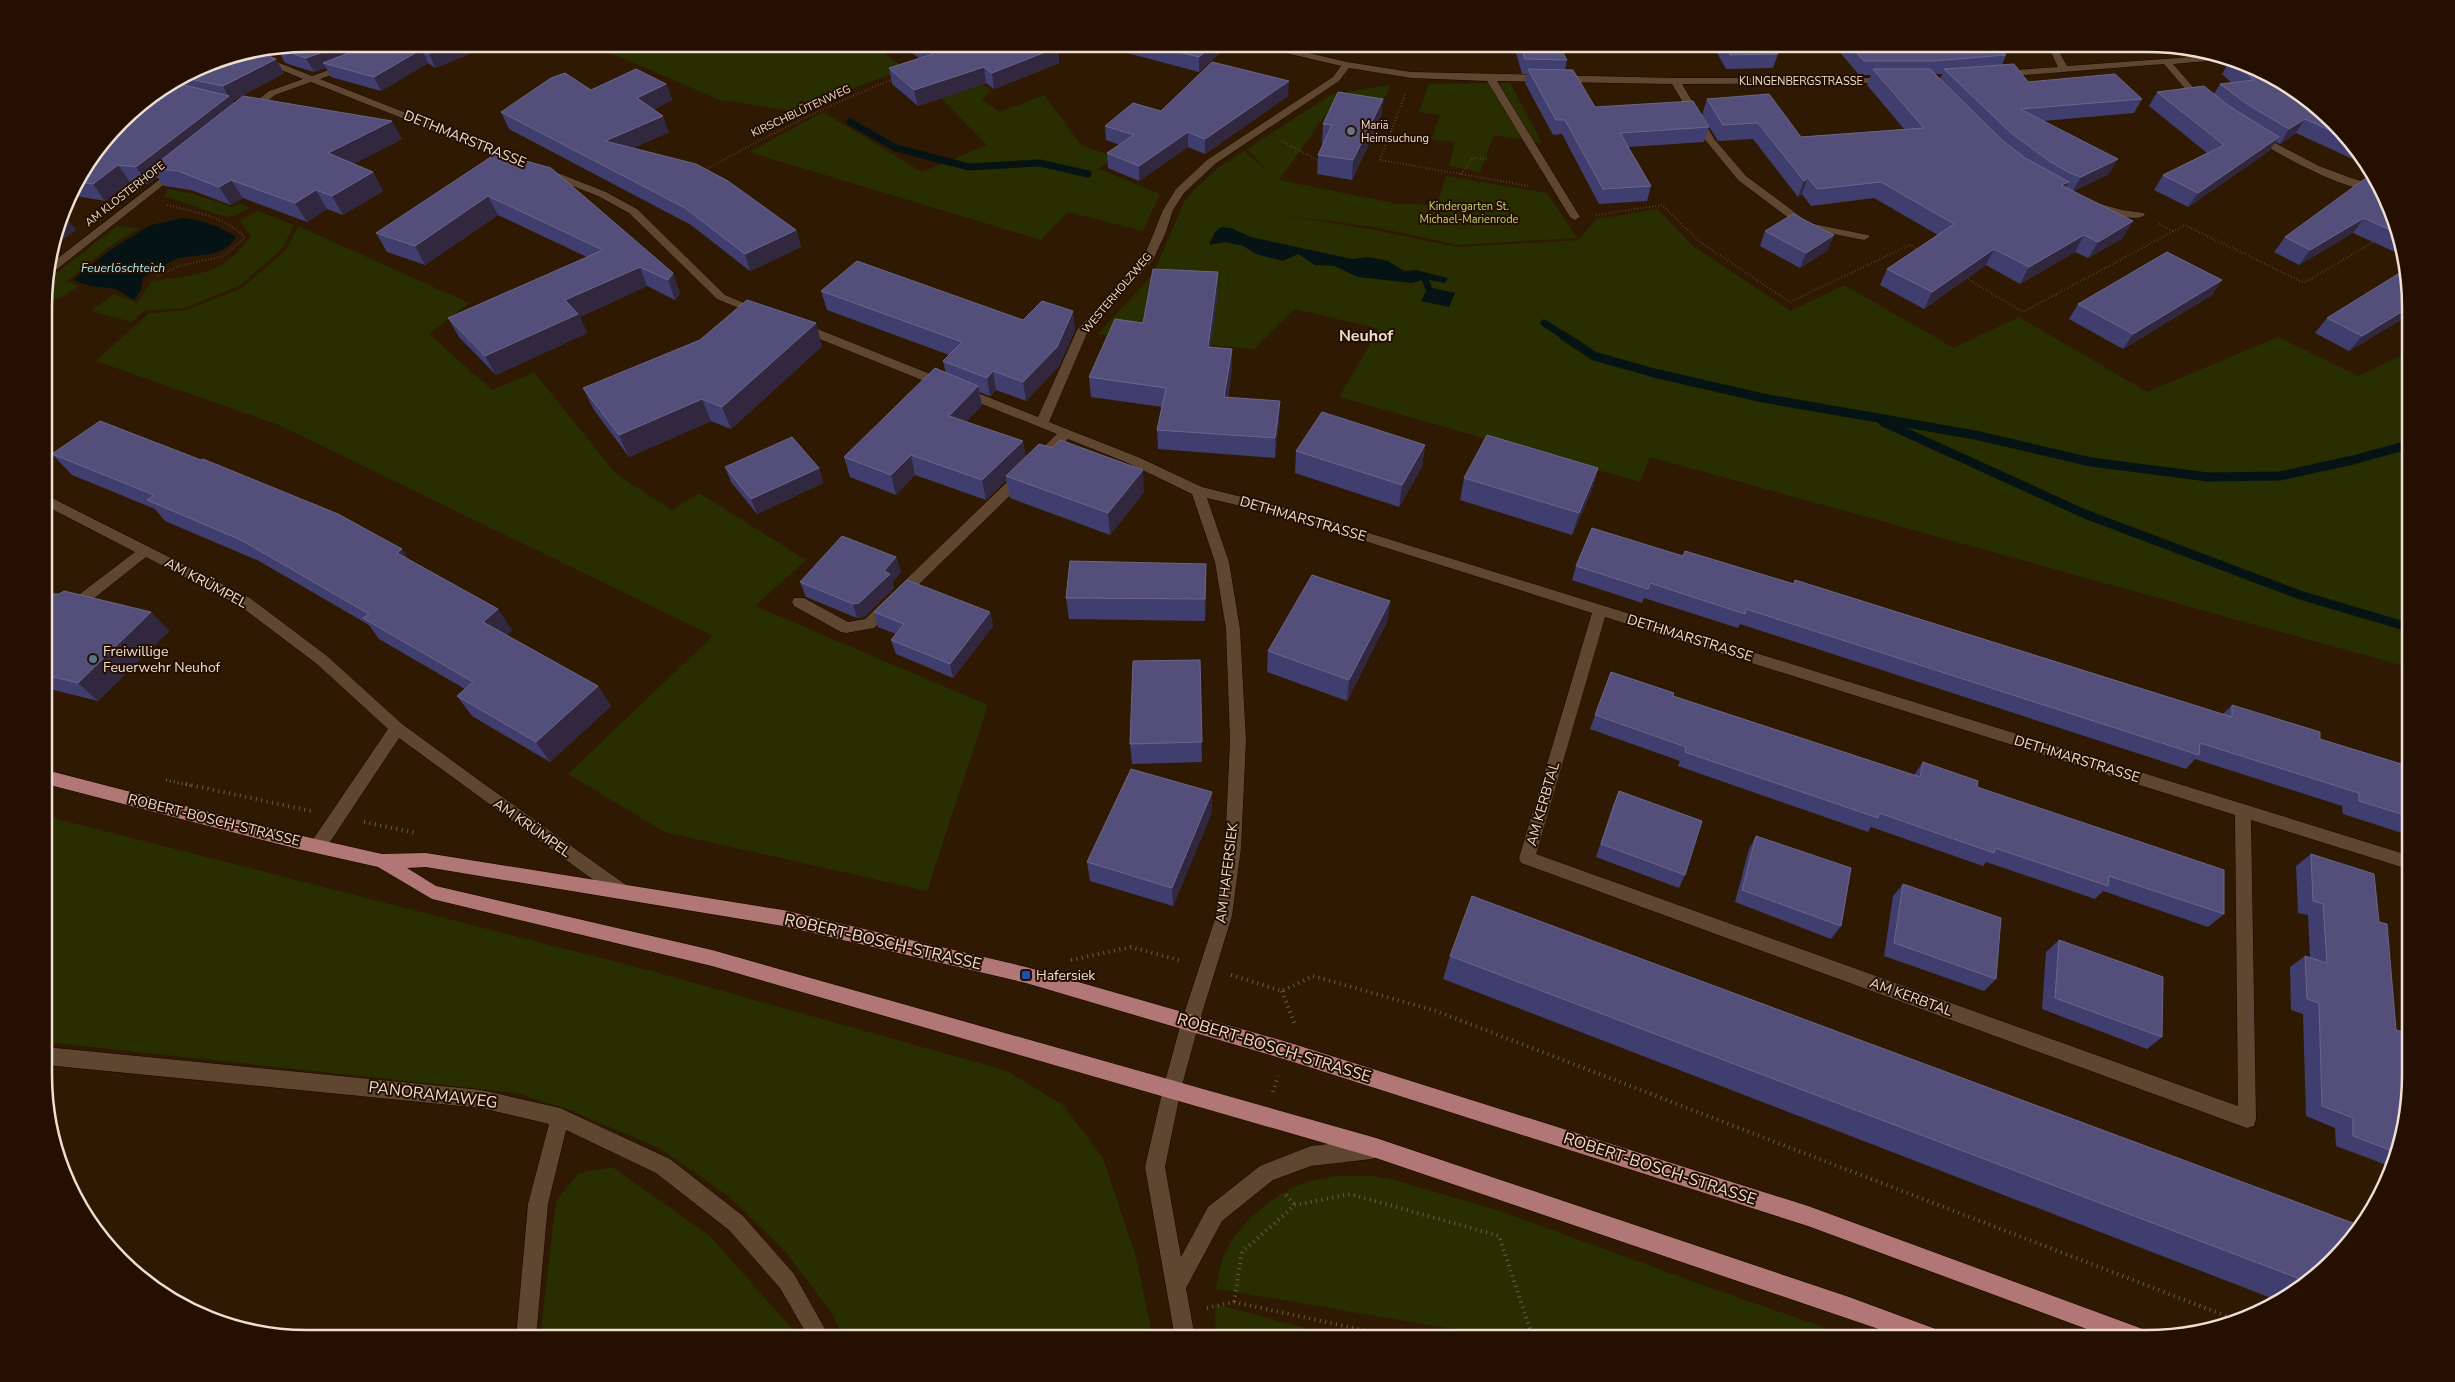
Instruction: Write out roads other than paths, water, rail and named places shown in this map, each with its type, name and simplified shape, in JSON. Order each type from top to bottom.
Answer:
[{"type":"main road","name":"ROBERT-BOSCH-STRASSE","points":[[52,779],[382,861],[426,860],[620,890],[802,922],[1026,975],[1296,1053],[1808,1216],[2118,1330]]},
{"type":"main road","name":"ROBERT-BOSCH-STRASSE","points":[[382,861],[432,892],[712,958],[1376,1148],[1849,1307],[1912,1330]]},
{"type":"street","name":"KLINGENBERGSTRASSE","points":[[1293,52],[1347,65],[1411,75],[1676,81],[1898,80]]},
{"type":"street","points":[[2055,52],[2063,68]]},
{"type":"street","name":"DETHMARSTRASSE","points":[[257,57],[312,80],[369,100],[602,194],[633,211],[721,297],[772,317]]},
{"type":"street","points":[[1985,75],[2202,58]]},
{"type":"street","points":[[2165,60],[2190,89],[2210,104]]},
{"type":"street","points":[[237,107],[248,113],[272,93],[358,62]]},
{"type":"street","name":"WESTERHOLZWEG","points":[[1042,423],[1083,330],[1148,258],[1161,232],[1168,210],[1180,191],[1211,162],[1336,79],[1347,65]]},
{"type":"street","points":[[1490,78],[1576,218]]},
{"type":"street","points":[[1676,81],[1711,141],[1742,178],[1806,226],[1864,237]]},
{"type":"street","points":[[2245,128],[2308,163],[2358,185],[2372,188]]},
{"type":"street","name":"AM KLOSTERHOFE","points":[[56,264],[189,160]]},
{"type":"street","points":[[2078,200],[2121,213],[2140,215]]},
{"type":"street","name":"DETHMARSTRASSE","points":[[790,323],[1133,460],[1198,491],[1292,514],[2402,860]]},
{"type":"street","points":[[799,602],[846,628],[869,624],[1066,433]]},
{"type":"street","name":"AM HAFERSIEK","points":[[1183,1330],[1155,1167],[1172,1089],[1190,1023],[1224,916],[1234,848],[1238,741],[1233,629],[1222,562],[1198,491]]},
{"type":"street","name":"AM KRÜMPEL","points":[[52,503],[245,602],[322,660],[397,728],[478,789],[620,890]]},
{"type":"street","points":[[73,607],[145,551]]},
{"type":"street","name":"AM KERBTAL","points":[[1600,610],[1527,858],[2247,1120],[2243,810]]},
{"type":"street","points":[[318,846],[397,728]]},
{"type":"street","name":"PANORAMAWEG","points":[[52,1057],[481,1098],[560,1117],[663,1166],[736,1224],[787,1281],[815,1330]]},
{"type":"street","points":[[527,1330],[538,1204],[560,1117]]},
{"type":"street","points":[[1175,1288],[1215,1214],[1267,1173],[1310,1156],[1376,1148]]},
{"type":"water","name":"Feuerlöschteich","points":[[183,218],[211,224],[236,237],[223,250],[208,255],[173,260],[143,278],[141,290],[134,300],[116,289],[90,286],[73,280],[113,248],[151,225]]},
{"type":"water","points":[[1221,227],[1231,228],[1251,237],[1352,259],[1368,257],[1388,261],[1404,271],[1416,270],[1448,278],[1445,283],[1425,279],[1412,283],[1358,277],[1334,266],[1315,265],[1298,254],[1283,261],[1256,254],[1243,246],[1225,242],[1209,245],[1215,232]]},
{"type":"water","points":[[1428,287],[1455,293],[1449,307],[1421,301]]},
{"type":"waterway","points":[[850,122],[896,148],[969,167],[1040,163],[1088,174]]},
{"type":"waterway","points":[[1425,279],[1428,287]]},
{"type":"waterway","points":[[1544,323],[1566,337]]},
{"type":"waterway","points":[[1564,336],[1594,356],[1654,373],[1763,398],[1975,435],[2091,462],[2208,477],[2280,476],[2353,460],[2402,446]]},
{"type":"waterway","points":[[1883,422],[2085,514],[2300,595],[2402,625]]},
{"type":"place","name":"Mariä Heimsuchung","points":[[1351,131]]},
{"type":"place","name":"Freiwillige Feuerwehr Neuhof","points":[[93,659]]},
{"type":"place","name":"Hafersiek","points":[[1026,975]]},
{"type":"district","name":"Neuhof","points":[[1366,336]]},
{"type":"park label","name":"Kindergarten St. Michael-Marienrode","points":[[1469,212]]}]
